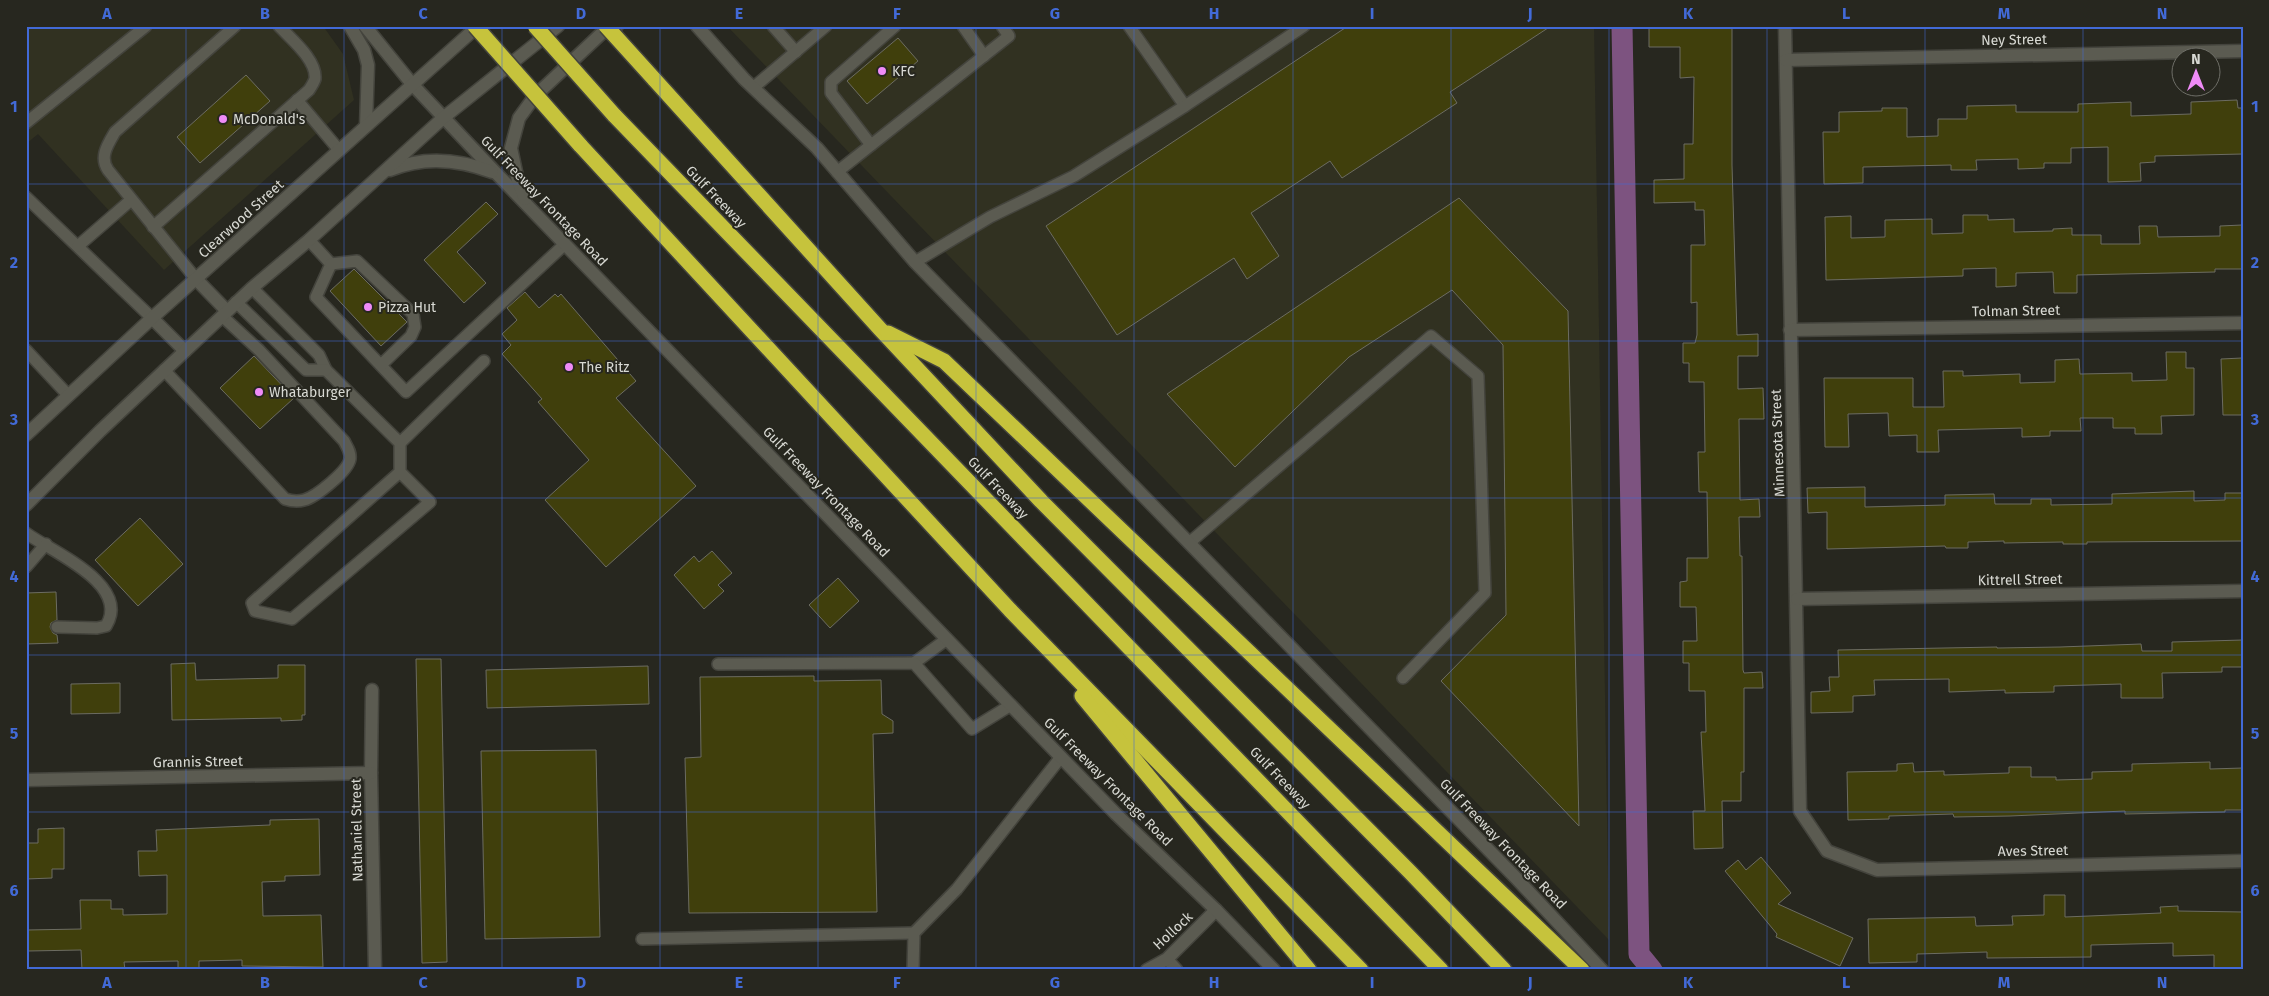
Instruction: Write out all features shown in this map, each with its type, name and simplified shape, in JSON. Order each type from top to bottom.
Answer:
[{"type":"highway","points":[[476,26],[580,145],[1010,610],[1361,970]]},
{"type":"highway","name":"Gulf Freeway","points":[[534,26],[614,115],[1441,970]]},
{"type":"highway","name":"Gulf Freeway","points":[[606,26],[880,329],[1041,501],[1410,872],[1504,970]]},
{"type":"highway","points":[[880,329],[944,360],[1582,970]]},
{"type":"highway","points":[[1010,610],[1309,970]]},
{"type":"main road","points":[[350,26],[364,50],[368,65],[366,126]]},
{"type":"main road","name":"Gulf Freeway Frontage Road","points":[[365,26],[412,84],[443,118],[1116,814],[1216,910],[1274,970]]},
{"type":"main road","name":"Clearwood Street","points":[[26,435],[152,318],[476,26]]},
{"type":"main road","points":[[26,505],[164,370],[252,288],[309,240],[443,118],[558,26]]},
{"type":"main road","points":[[527,205],[518,181],[512,148],[519,118],[535,96],[604,32],[617,26]]},
{"type":"main road","points":[[686,26],[708,39]]},
{"type":"main road","name":"Gulf Freeway Frontage Road","points":[[697,26],[754,87],[817,148],[915,262],[1510,872],[1602,970]]},
{"type":"main road","name":"Minnesota Street","points":[[1785,26],[1790,330],[1798,599],[1800,811],[1827,850]]},
{"type":"main road","name":"Ney Street","points":[[1786,60],[2243,51]]},
{"type":"main road","points":[[383,173],[413,163],[446,160],[477,166],[497,174]]},
{"type":"main road","points":[[196,279],[228,310]]},
{"type":"main road","points":[[152,318],[185,351]]},
{"type":"main road","name":"Tolman Street","points":[[1790,330],[2243,322]]},
{"type":"main road","name":"Kittrell Street","points":[[1798,599],[2243,591]]},
{"type":"main road","name":"Nathaniel Street","points":[[372,690],[371,773],[375,970]]},
{"type":"main road","name":"Grannis Street","points":[[26,780],[371,773]]},
{"type":"main road","name":"Aves Street","points":[[1827,850],[1877,870],[2243,861]]},
{"type":"main road","name":"Hollock","points":[[1147,970],[1167,959],[1216,910]]},
{"type":"lane","points":[[26,122],[146,26]]},
{"type":"lane","points":[[196,279],[131,200],[105,165],[105,150],[115,132],[235,26]]},
{"type":"lane","points":[[153,227],[309,90],[315,79],[313,68],[308,58],[279,26]]},
{"type":"lane","points":[[773,26],[796,52]]},
{"type":"lane","points":[[754,87],[826,26]]},
{"type":"lane","points":[[871,145],[831,93],[831,82],[895,26]]},
{"type":"lane","points":[[963,26],[984,56]]},
{"type":"lane","points":[[837,172],[1009,36],[1002,26]]},
{"type":"lane","points":[[1129,26],[1185,106]]},
{"type":"lane","points":[[915,262],[990,216],[1074,176],[1185,106],[1304,26]]},
{"type":"lane","points":[[298,100],[340,150]]},
{"type":"lane","points":[[26,197],[152,318]]},
{"type":"lane","points":[[78,246],[131,200]]},
{"type":"lane","points":[[309,240],[332,264]]},
{"type":"lane","points":[[332,264],[316,297],[406,392],[565,244]]},
{"type":"lane","points":[[332,264],[357,260],[414,314],[415,327],[411,336],[381,365]]},
{"type":"lane","points":[[252,288],[319,356],[326,370],[400,443],[400,472],[430,502],[292,619],[254,611],[252,603],[400,472]]},
{"type":"lane","points":[[228,310],[306,370],[326,370]]},
{"type":"lane","points":[[164,370],[285,499],[294,502],[304,500],[314,495],[344,471],[350,460],[349,450],[344,441],[259,350],[228,310]]},
{"type":"lane","points":[[1189,543],[1431,336],[1478,376],[1485,593],[1403,678]]},
{"type":"lane","points":[[26,350],[68,395]]},
{"type":"lane","points":[[400,443],[484,361]]},
{"type":"lane","points":[[26,533],[84,569],[106,593],[111,611],[106,626],[97,628],[57,627]]},
{"type":"lane","points":[[26,567],[46,544]]},
{"type":"lane","points":[[718,664],[914,663],[947,639]]},
{"type":"lane","points":[[914,663],[972,729],[1011,705]]},
{"type":"lane","points":[[913,970],[914,933],[957,889],[1061,757]]},
{"type":"lane","points":[[642,939],[914,933]]},
{"type":"lane","points":[[1167,959],[1178,970]]},
{"type":"shaded area","points":[[26,26],[323,26],[343,54],[354,100],[164,270],[38,134],[26,144]]},
{"type":"shaded area","points":[[727,26],[1594,26],[1609,940]]},
{"type":"building","points":[[1348,26],[1551,26],[1450,92],[1457,103],[1342,178],[1330,161],[1251,213],[1279,256],[1247,279],[1234,258],[1117,335],[1046,226]]},
{"type":"building","points":[[1649,26],[1732,26],[1732,165],[1737,335],[1758,334],[1758,356],[1738,356],[1738,389],[1763,388],[1764,419],[1739,419],[1740,500],[1759,499],[1760,517],[1739,517],[1740,556],[1742,556],[1743,670],[1744,673],[1762,672],[1763,688],[1744,688],[1744,772],[1741,772],[1741,801],[1722,801],[1723,848],[1694,849],[1693,811],[1705,811],[1701,732],[1706,732],[1705,691],[1689,691],[1689,663],[1683,663],[1683,641],[1697,641],[1696,607],[1680,607],[1680,582],[1687,581],[1687,558],[1708,558],[1707,492],[1699,492],[1698,452],[1705,452],[1704,382],[1689,382],[1689,363],[1683,363],[1683,343],[1695,343],[1697,335],[1697,302],[1691,303],[1691,245],[1705,245],[1704,210],[1695,210],[1695,202],[1654,203],[1654,180],[1684,179],[1684,144],[1693,144],[1694,77],[1680,78],[1680,47],[1649,47]]},
{"type":"building","name":"KFC","points":[[898,38],[918,61],[867,104],[847,81]]},
{"type":"building","name":"McDonald's","points":[[246,75],[270,101],[200,163],[177,137]]},
{"type":"building","points":[[2237,100],[2238,108],[2243,108],[2243,154],[2155,156],[2155,162],[2140,163],[2141,181],[2108,182],[2108,147],[2071,148],[2071,163],[2044,163],[2044,168],[2018,169],[2018,159],[1976,160],[1977,170],[1951,170],[1951,165],[1863,167],[1863,183],[1824,184],[1823,132],[1839,132],[1839,112],[1882,111],[1882,108],[1907,108],[1907,137],[1938,136],[1938,119],[1967,119],[1967,106],[2016,105],[2016,112],[2078,112],[2078,104],[2131,102],[2131,116],[2191,114],[2191,102]]},
{"type":"building","points":[[1459,198],[1568,311],[1579,826],[1441,681],[1506,615],[1503,345],[1452,290],[1349,357],[1235,467],[1167,394]]},
{"type":"building","points":[[486,202],[498,214],[457,252],[486,283],[464,303],[424,260]]},
{"type":"building","points":[[1963,215],[1988,215],[1988,220],[2014,219],[2014,232],[2053,231],[2053,229],[2072,228],[2072,235],[2101,235],[2101,244],[2140,244],[2139,226],[2157,226],[2158,237],[2220,236],[2220,226],[2242,225],[2243,269],[2215,269],[2215,272],[2077,275],[2077,293],[2054,293],[2053,272],[2016,273],[2016,286],[1996,287],[1996,268],[1963,269],[1963,276],[1826,280],[1825,217],[1851,216],[1851,238],[1885,237],[1885,220],[1932,219],[1932,234],[1963,233]]},
{"type":"building","name":"Pizza Hut","points":[[354,269],[407,322],[381,346],[330,291]]},
{"type":"building","points":[[525,292],[539,308],[555,294],[558,297],[561,294],[636,381],[616,398],[696,486],[606,567],[545,500],[589,460],[538,402],[542,399],[502,354],[511,345],[502,334],[517,320],[507,308]]},
{"type":"building","points":[[2166,352],[2186,352],[2186,368],[2194,368],[2194,415],[2161,416],[2162,434],[2135,434],[2135,428],[2113,428],[2113,418],[2080,418],[2081,431],[2050,431],[2050,436],[2022,437],[2022,428],[1938,430],[1939,452],[1917,452],[1917,435],[1889,436],[1888,413],[1848,414],[1849,447],[1825,447],[1824,378],[1913,378],[1913,407],[1944,407],[1943,371],[1963,371],[1963,376],[2020,374],[2020,383],[2055,382],[2055,360],[2079,359],[2080,374],[2132,373],[2132,381],[2167,380]]},
{"type":"building","points":[[254,356],[294,398],[260,429],[220,388]]},
{"type":"building","points":[[2242,358],[2243,415],[2223,415],[2221,359]]},
{"type":"building","points":[[1865,487],[1865,507],[1945,505],[1945,495],[1994,494],[1995,504],[2031,504],[2031,499],[2051,499],[2051,505],[2112,504],[2112,494],[2194,491],[2194,501],[2225,500],[2225,493],[2243,493],[2243,541],[2087,542],[2087,544],[2063,544],[2063,542],[2004,543],[2004,541],[1968,542],[1968,548],[1946,548],[1945,546],[1827,549],[1827,512],[1808,513],[1807,488]]},
{"type":"building","points":[[140,518],[183,564],[138,606],[95,560]]},
{"type":"building","points":[[712,551],[732,573],[718,585],[724,591],[704,609],[674,575],[694,556],[699,562]]},
{"type":"building","points":[[838,578],[859,601],[830,628],[809,605]]},
{"type":"building","points":[[56,592],[57,620],[51,623],[50,627],[53,633],[57,635],[58,643],[26,644],[26,593]]},
{"type":"building","points":[[2243,640],[2243,667],[2222,667],[2222,672],[2162,673],[2163,698],[2121,698],[2121,684],[2054,686],[2054,692],[2005,693],[2005,690],[1949,692],[1949,679],[1874,680],[1875,695],[1853,696],[1853,712],[1811,713],[1811,692],[1830,691],[1829,677],[1839,677],[1838,650],[2141,644],[2142,651],[2172,651],[2172,642]]},
{"type":"building","points":[[416,659],[441,659],[447,962],[422,963]]},
{"type":"building","points":[[195,663],[196,680],[278,678],[278,665],[305,665],[305,715],[302,715],[302,720],[281,721],[281,718],[172,720],[171,664]]},
{"type":"building","points":[[648,666],[649,704],[487,708],[486,670]]},
{"type":"building","points":[[814,676],[814,681],[881,680],[882,714],[893,721],[893,733],[873,734],[877,912],[689,913],[685,758],[701,757],[700,677]]},
{"type":"building","points":[[120,683],[120,713],[71,714],[71,684]]},
{"type":"building","points":[[596,750],[600,937],[485,939],[481,751]]},
{"type":"building","points":[[2210,762],[2210,769],[2243,768],[2243,810],[2125,814],[2125,811],[1954,817],[1953,814],[1889,816],[1889,819],[1848,820],[1847,772],[1897,771],[1897,764],[1913,763],[1914,772],[1944,771],[1944,775],[2009,773],[2009,767],[2031,767],[2031,777],[2056,777],[2056,780],[2092,779],[2092,772],[2132,771],[2132,764]]},
{"type":"building","points":[[319,819],[320,875],[285,876],[285,881],[262,882],[263,916],[321,915],[323,967],[242,966],[242,960],[199,961],[199,968],[178,968],[178,961],[124,962],[125,970],[82,970],[81,950],[28,951],[27,930],[81,929],[80,900],[111,900],[111,909],[123,909],[123,915],[167,914],[167,875],[139,876],[138,851],[157,851],[156,830],[270,825],[270,820]]},
{"type":"building","points":[[64,828],[64,869],[52,869],[52,878],[26,879],[26,843],[38,843],[38,829]]},
{"type":"building","points":[[1761,857],[1791,893],[1778,904],[1853,938],[1840,966],[1776,937],[1777,934],[1725,871],[1738,860],[1746,870]]},
{"type":"building","points":[[2044,895],[2065,895],[2065,917],[2161,913],[2160,907],[2178,906],[2178,911],[2243,912],[2243,970],[2214,970],[2214,955],[2173,956],[2173,943],[2091,945],[2091,957],[1987,958],[1987,952],[1917,954],[1917,962],[1869,963],[1868,919],[1975,917],[1976,926],[2013,925],[2012,916],[2044,915]]},
{"type":"waterway","points":[[1622,26],[1639,954],[1652,970]]},
{"type":"place","name":"KFC","points":[[882,71]]},
{"type":"place","name":"McDonald's","points":[[223,119]]},
{"type":"place","name":"Pizza Hut","points":[[368,307]]},
{"type":"place","name":"The Ritz","points":[[569,367]]},
{"type":"place","name":"Whataburger","points":[[259,392]]}]
